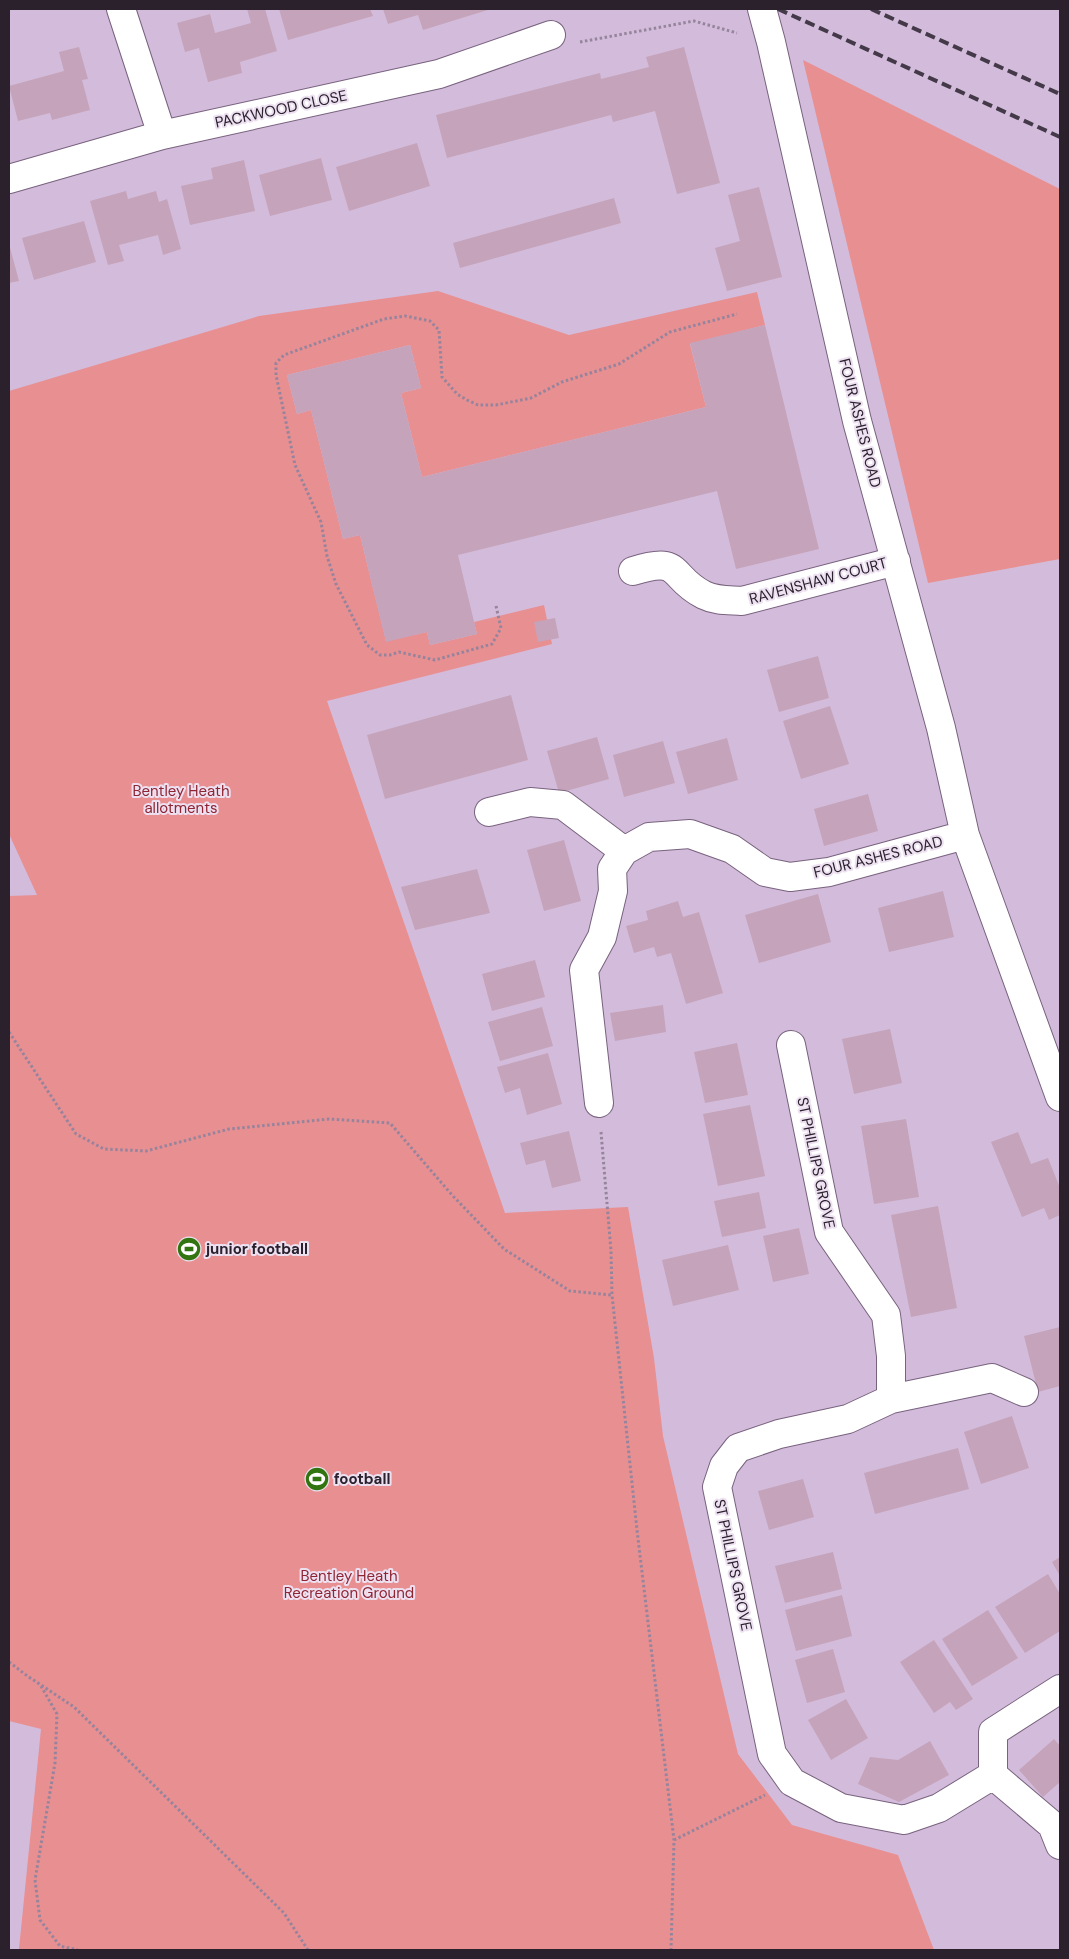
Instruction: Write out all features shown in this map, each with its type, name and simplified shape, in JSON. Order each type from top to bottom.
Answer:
[{"type":"street","points":[[121,9],[162,135]]},
{"type":"street","name":"FOUR ASHES ROAD","points":[[766,24],[857,421],[941,728],[964,835],[1060,1098]]},
{"type":"street","name":"PACKWOOD CLOSE","points":[[9,179],[162,135],[439,74],[551,35]]},
{"type":"street","name":"RAVENSHAW COURT","points":[[633,570],[656,564],[665,564],[678,571],[702,594],[717,600],[742,601],[896,561]]},
{"type":"street","points":[[489,812],[530,802],[563,805],[624,851],[612,869],[613,891],[602,937],[584,970],[599,1104]]},
{"type":"street","name":"FOUR ASHES ROAD","points":[[624,851],[649,837],[690,834],[732,849],[765,872],[790,876],[830,872],[964,835]]},
{"type":"street","name":"ST PHILLIPS GROVE","points":[[791,1046],[829,1232],[886,1314],[892,1356],[891,1399],[848,1419],[778,1434],[738,1448],[724,1466],[717,1487],[772,1754],[792,1782],[841,1808],[904,1820],[939,1808],[993,1775]]},
{"type":"street","points":[[891,1399],[992,1378],[1024,1392]]},
{"type":"street","points":[[1060,1689],[993,1732],[993,1775],[1052,1825],[1060,1846]]},
{"type":"path","points":[[578,43],[694,21],[766,24]]},
{"type":"path","points":[[496,606],[501,628],[492,644],[435,660],[399,652],[380,655],[367,645],[336,584],[327,556],[321,522],[295,465],[276,375],[276,363],[284,355],[384,319],[406,316],[430,320],[438,330],[442,377],[457,394],[478,405],[496,405],[531,398],[562,382],[619,364],[670,332],[736,314]]},
{"type":"path","points":[[9,1032],[76,1134],[104,1149],[146,1151],[229,1129],[329,1118],[390,1123],[452,1195],[504,1249],[570,1290],[612,1295]]},
{"type":"path","points":[[599,1104],[611,1250],[612,1295],[637,1530],[674,1840],[671,1950]]},
{"type":"path","points":[[9,1662],[40,1685],[57,1714],[55,1763],[35,1880],[40,1920],[60,1946],[78,1950]]},
{"type":"path","points":[[29,1677],[74,1707],[284,1913],[308,1950]]},
{"type":"path","points":[[674,1840],[792,1782]]},
{"type":"green space","points":[[803,60],[1060,189],[1060,559],[928,583]]},
{"type":"green space","name":"Bentley Heath Recreation Ground","points":[[438,291],[569,335],[757,292],[765,325],[690,344],[706,407],[422,477],[401,393],[421,388],[410,345],[287,375],[297,414],[311,410],[343,539],[360,535],[386,641],[427,632],[430,645],[477,634],[474,622],[544,605],[552,644],[327,701],[505,1213],[628,1207],[654,1358],[663,1436],[738,1754],[792,1825],[898,1855],[934,1950],[19,1949],[41,1729],[9,1721],[9,896],[37,895],[9,834],[9,391],[259,316]]},
{"type":"building","points":[[247,9],[265,9],[277,51],[240,62],[242,73],[208,82],[199,48],[185,52],[177,23],[210,14],[215,33],[251,23]]},
{"type":"building","points":[[279,9],[370,9],[373,16],[288,40]]},
{"type":"building","points":[[383,9],[491,9],[423,30],[418,15],[388,24]]},
{"type":"building","points":[[79,47],[88,79],[82,80],[90,110],[52,120],[50,113],[18,121],[9,86],[64,71],[59,52]]},
{"type":"building","points":[[684,47],[720,183],[677,194],[655,111],[613,122],[611,115],[447,158],[436,115],[600,73],[601,79],[649,67],[646,57]]},
{"type":"building","points":[[417,143],[430,186],[349,211],[336,167]]},
{"type":"building","points":[[321,158],[332,200],[270,216],[259,175]]},
{"type":"building","points":[[244,160],[255,211],[190,225],[181,186],[213,179],[211,168]]},
{"type":"building","points":[[759,187],[782,277],[727,291],[715,248],[740,241],[728,195]]},
{"type":"building","points":[[126,191],[128,199],[156,191],[159,202],[167,199],[181,249],[163,255],[158,235],[119,245],[124,261],[108,265],[90,201]]},
{"type":"building","points":[[614,198],[621,223],[460,268],[453,243]]},
{"type":"building","points":[[84,221],[96,262],[34,280],[22,238]]},
{"type":"building","points":[[9,244],[19,281],[9,283]]},
{"type":"building","points":[[765,325],[819,549],[736,569],[717,491],[458,555],[477,634],[430,645],[427,632],[386,642],[360,535],[343,539],[311,410],[297,414],[287,375],[410,345],[421,388],[401,393],[422,477],[706,407],[690,343]]},
{"type":"building","points":[[555,618],[559,638],[538,642],[534,622]]},
{"type":"building","points":[[818,656],[829,698],[779,712],[767,670]]},
{"type":"building","points":[[511,695],[528,760],[385,799],[367,735]]},
{"type":"building","points":[[830,706],[849,764],[801,779],[783,721]]},
{"type":"building","points":[[597,737],[609,779],[559,793],[547,751]]},
{"type":"building","points":[[727,738],[738,780],[688,794],[676,752]]},
{"type":"building","points":[[663,741],[675,783],[624,797],[613,755]]},
{"type":"building","points":[[868,794],[878,831],[824,846],[814,809]]},
{"type":"building","points":[[564,840],[581,901],[544,911],[527,850]]},
{"type":"building","points":[[477,869],[490,913],[415,930],[401,887]]},
{"type":"building","points":[[943,891],[954,937],[889,952],[878,908]]},
{"type":"building","points":[[818,894],[831,942],[759,963],[745,915]]},
{"type":"building","points":[[678,901],[683,917],[699,912],[723,993],[686,1004],[671,953],[657,957],[654,947],[634,953],[626,926],[648,920],[646,911]]},
{"type":"building","points":[[535,960],[545,997],[492,1011],[482,974]]},
{"type":"building","points":[[663,1005],[666,1032],[615,1041],[610,1013]]},
{"type":"building","points":[[542,1007],[553,1046],[500,1061],[488,1022]]},
{"type":"building","points":[[890,1029],[902,1083],[854,1094],[842,1039]]},
{"type":"building","points":[[737,1043],[748,1095],[705,1103],[694,1052]]},
{"type":"building","points":[[548,1053],[562,1104],[527,1115],[520,1088],[505,1093],[497,1067]]},
{"type":"building","points":[[750,1105],[765,1176],[718,1186],[703,1114]]},
{"type":"building","points":[[906,1119],[919,1197],[874,1204],[861,1126]]},
{"type":"building","points":[[569,1131],[581,1181],[552,1188],[545,1160],[526,1165],[520,1143]]},
{"type":"building","points":[[1018,1132],[1031,1164],[1048,1158],[1060,1188],[1060,1215],[1049,1220],[1044,1208],[1022,1217],[991,1142]]},
{"type":"building","points":[[759,1192],[766,1228],[722,1237],[714,1201]]},
{"type":"building","points":[[938,1206],[957,1308],[911,1317],[891,1215]]},
{"type":"building","points":[[799,1228],[809,1274],[773,1282],[763,1236]]},
{"type":"building","points":[[728,1245],[739,1290],[673,1306],[662,1260]]},
{"type":"building","points":[[1060,1327],[1060,1386],[1038,1392],[1024,1336]]},
{"type":"building","points":[[1012,1416],[1029,1468],[981,1484],[964,1432]]},
{"type":"building","points":[[958,1448],[969,1489],[875,1514],[864,1473]]},
{"type":"building","points":[[803,1479],[814,1517],[769,1530],[758,1491]]},
{"type":"building","points":[[833,1552],[842,1589],[785,1603],[775,1566]]},
{"type":"building","points":[[1060,1557],[1060,1576],[1052,1562]]},
{"type":"building","points":[[1048,1574],[1060,1594],[1060,1631],[1025,1653],[995,1607]]},
{"type":"building","points":[[842,1595],[852,1636],[796,1651],[785,1610]]},
{"type":"building","points":[[988,1610],[1018,1658],[972,1686],[942,1639]]},
{"type":"building","points":[[934,1640],[973,1699],[956,1710],[950,1702],[934,1713],[900,1662]]},
{"type":"building","points":[[833,1649],[845,1692],[807,1703],[795,1660]]},
{"type":"building","points":[[846,1699],[868,1738],[831,1760],[808,1720]]},
{"type":"building","points":[[1054,1739],[1060,1746],[1060,1782],[1043,1797],[1019,1770]]},
{"type":"building","points":[[930,1741],[949,1775],[899,1802],[858,1784],[870,1757],[898,1760]]},
{"type":"railway","points":[[778,9],[1060,137]]},
{"type":"railway","points":[[871,9],[1060,94]]},
{"type":"place","name":"junior football","points":[[189,1249]]},
{"type":"place","name":"football","points":[[317,1479]]},
{"type":"park label","name":"Bentley Heath allotments","points":[[181,800]]}]
